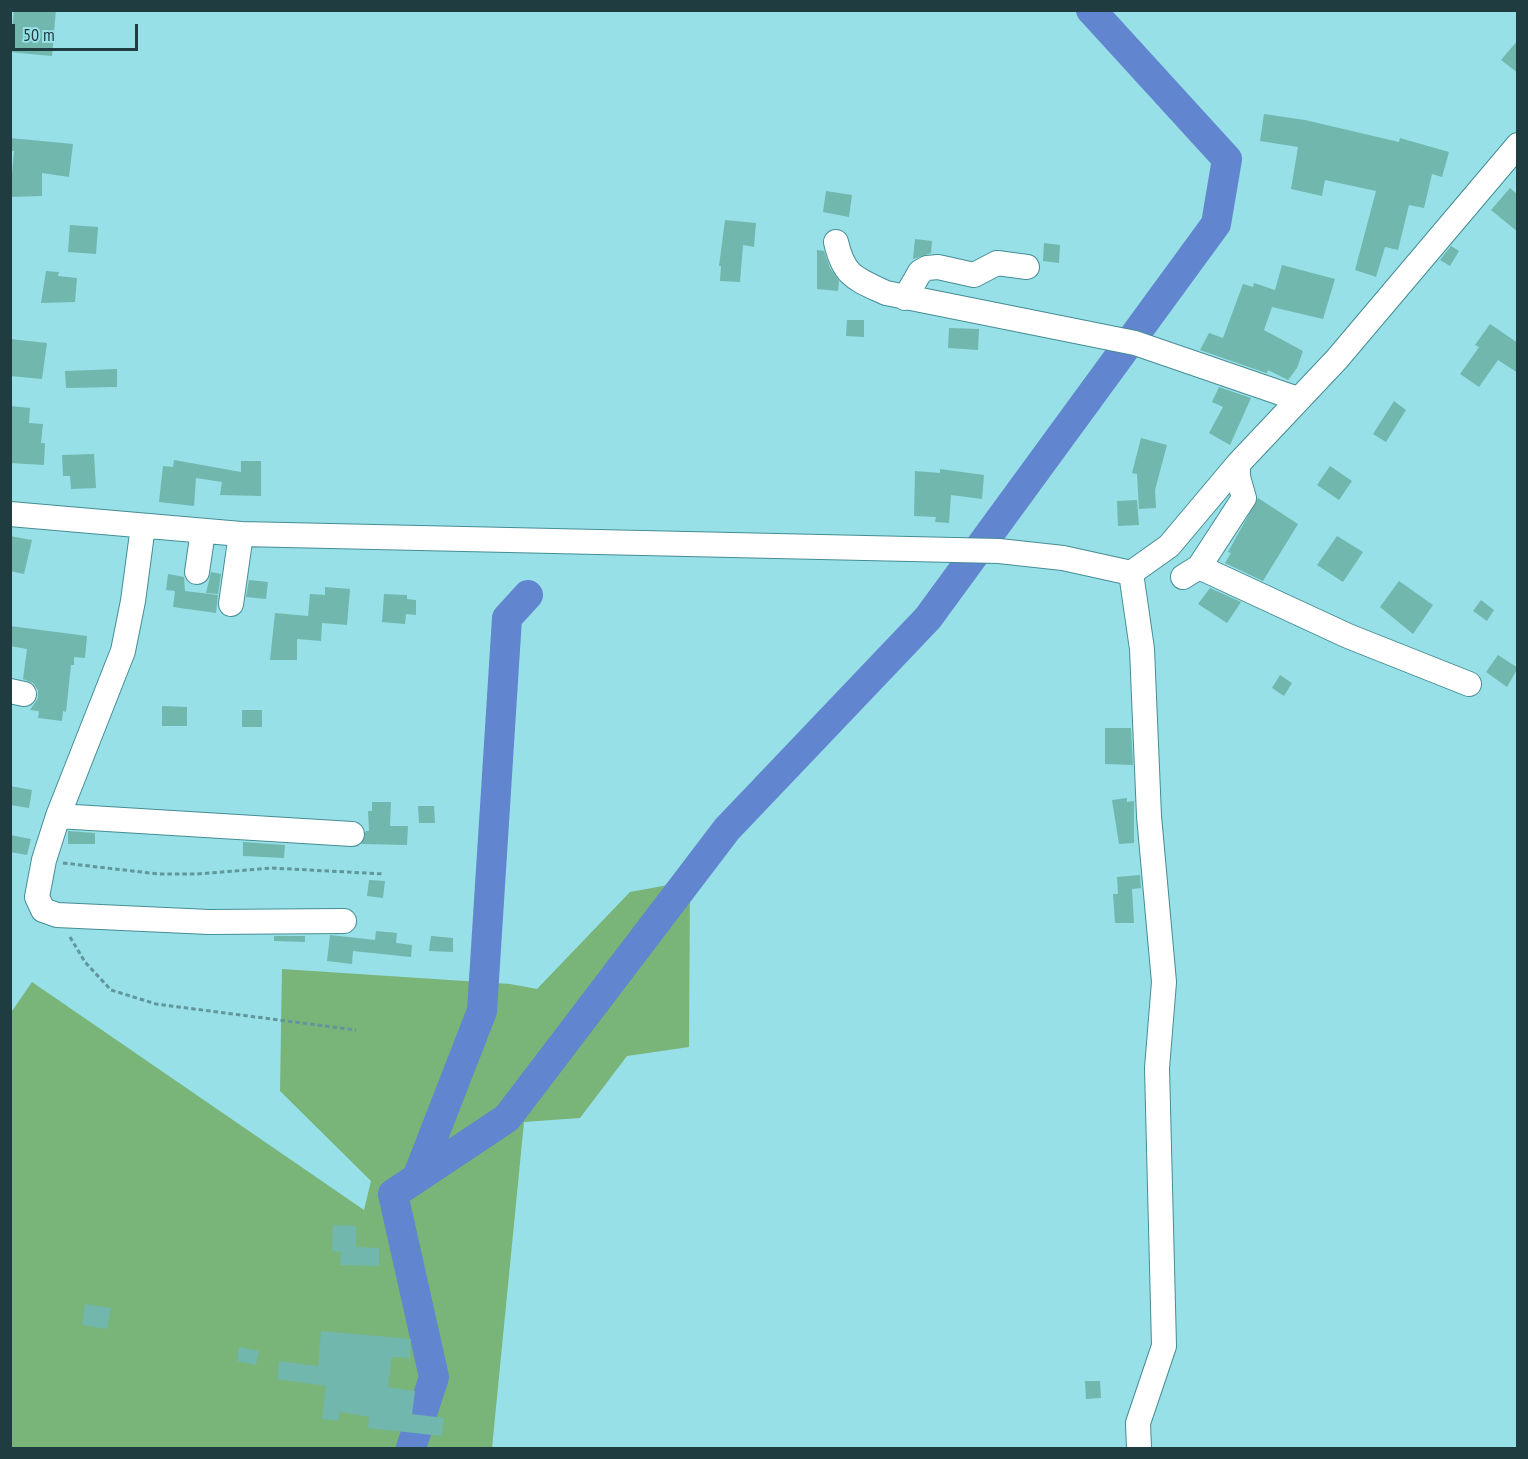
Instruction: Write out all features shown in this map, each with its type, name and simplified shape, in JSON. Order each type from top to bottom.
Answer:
[{"type":"street","points":[[10,514],[241,534],[999,551],[1063,558],[1131,573],[1169,546],[1238,464],[1436,244],[1518,145]]},
{"type":"street","points":[[836,242],[841,264],[851,277],[886,293],[1131,342],[1298,399]]},
{"type":"street","points":[[904,298],[920,272],[927,268],[938,267],[974,275],[997,263],[1027,267]]},
{"type":"street","points":[[1238,464],[1238,477],[1244,498],[1191,572],[1469,684]]},
{"type":"street","points":[[143,526],[133,601],[123,651],[58,816],[44,860],[37,897],[43,909],[57,915],[209,922],[344,921]]},
{"type":"street","points":[[197,572],[203,531]]},
{"type":"street","points":[[231,604],[241,534]]},
{"type":"street","points":[[1131,573],[1142,649],[1149,816],[1164,982],[1157,1068],[1164,1346],[1138,1423],[1139,1449]]},
{"type":"street","points":[[58,816],[352,834]]},
{"type":"path","points":[[44,860],[159,874],[197,874],[272,868],[384,874]]},
{"type":"path","points":[[57,915],[86,962],[111,990],[156,1004],[356,1030]]},
{"type":"green space","points":[[690,881],[689,1047],[627,1056],[580,1118],[524,1122],[492,1448],[11,1448],[10,1014],[32,982],[364,1210],[371,1181],[280,1091],[282,969],[510,984],[537,989],[630,892]]},
{"type":"building","points":[[14,10],[56,10],[52,56],[10,52]]},
{"type":"building","points":[[1518,40],[1518,73],[1501,60]]},
{"type":"building","points":[[1264,114],[1305,120],[1399,142],[1400,138],[1449,152],[1442,177],[1432,174],[1424,208],[1409,205],[1398,250],[1385,247],[1376,277],[1355,270],[1376,191],[1325,180],[1322,196],[1291,189],[1298,147],[1260,141]]},
{"type":"building","points":[[10,138],[73,144],[69,177],[42,173],[42,196],[10,197],[14,151],[10,151]]},
{"type":"building","points":[[1510,188],[1518,195],[1518,232],[1491,210]]},
{"type":"building","points":[[826,191],[852,195],[849,217],[823,212]]},
{"type":"building","points":[[725,220],[756,223],[754,247],[743,245],[740,282],[720,281],[721,266],[719,266]]},
{"type":"building","points":[[70,225],[98,227],[96,254],[68,252]]},
{"type":"building","points":[[915,239],[932,241],[931,253],[913,259]]},
{"type":"building","points":[[1044,243],[1060,245],[1059,263],[1043,261]]},
{"type":"building","points":[[1451,246],[1459,251],[1450,266],[1440,260]]},
{"type":"building","points":[[817,250],[824,251],[830,268],[839,281],[838,291],[817,289]]},
{"type":"building","points":[[1282,265],[1335,279],[1323,319],[1272,307],[1264,330],[1303,351],[1297,368],[1288,380],[1268,370],[1267,373],[1263,372],[1200,350],[1209,333],[1223,338],[1243,284],[1253,287],[1254,283],[1275,290]]},
{"type":"building","points":[[46,271],[59,272],[58,276],[77,278],[75,302],[41,303]]},
{"type":"building","points":[[847,320],[864,320],[864,337],[846,336]]},
{"type":"building","points":[[1490,324],[1518,343],[1518,373],[1498,360],[1479,387],[1460,374],[1479,347],[1475,345]]},
{"type":"building","points":[[949,328],[979,329],[978,350],[948,348]]},
{"type":"building","points":[[10,339],[47,343],[42,379],[10,376]]},
{"type":"building","points":[[117,369],[117,387],[66,388],[65,371]]},
{"type":"building","points":[[1219,387],[1251,398],[1230,445],[1209,433],[1223,407],[1212,402]]},
{"type":"building","points":[[1394,401],[1406,410],[1386,442],[1373,434]]},
{"type":"building","points":[[10,406],[30,408],[29,423],[43,424],[41,443],[45,443],[44,465],[10,463]]},
{"type":"building","points":[[1141,438],[1167,445],[1155,490],[1156,508],[1139,509],[1137,474],[1132,473]]},
{"type":"building","points":[[94,454],[96,488],[71,489],[70,476],[63,476],[62,455]]},
{"type":"building","points":[[174,460],[241,472],[241,461],[261,461],[261,496],[220,495],[222,482],[196,478],[194,506],[159,502],[163,466],[173,467]]},
{"type":"building","points":[[1330,466],[1352,481],[1339,500],[1317,485]]},
{"type":"building","points":[[940,469],[984,475],[982,499],[951,495],[949,523],[935,522],[936,517],[914,516],[915,471],[940,473]]},
{"type":"building","points":[[1258,498],[1298,524],[1263,581],[1225,563],[1231,553],[1228,552]]},
{"type":"building","points":[[1137,500],[1139,525],[1118,526],[1117,501]]},
{"type":"building","points":[[10,536],[32,540],[24,574],[10,571]]},
{"type":"building","points":[[1337,536],[1363,552],[1343,582],[1317,565]]},
{"type":"building","points":[[211,572],[221,574],[218,594],[206,593]]},
{"type":"building","points":[[168,574],[184,577],[185,591],[218,595],[216,613],[173,607],[175,591],[166,590]]},
{"type":"building","points":[[249,580],[268,582],[266,599],[246,597]]},
{"type":"building","points":[[1399,581],[1433,605],[1413,634],[1380,607]]},
{"type":"building","points":[[325,587],[350,589],[347,625],[322,623],[321,641],[297,639],[297,660],[270,660],[275,613],[308,616],[310,594],[325,595]]},
{"type":"building","points":[[1210,588],[1241,602],[1227,623],[1198,604]]},
{"type":"building","points":[[384,594],[407,595],[407,599],[416,600],[416,615],[406,614],[405,624],[382,622]]},
{"type":"building","points":[[1481,600],[1494,610],[1487,621],[1473,611]]},
{"type":"building","points":[[10,626],[87,636],[85,658],[74,657],[74,665],[71,665],[66,712],[63,711],[62,721],[38,718],[39,711],[30,710],[38,698],[38,690],[33,683],[23,679],[27,649],[10,646]]},
{"type":"building","points":[[1498,655],[1518,668],[1507,687],[1486,672]]},
{"type":"building","points":[[1280,675],[1292,683],[1284,696],[1272,688]]},
{"type":"building","points":[[162,706],[187,707],[187,726],[162,726]]},
{"type":"building","points":[[242,710],[262,710],[262,727],[242,727]]},
{"type":"building","points":[[1105,728],[1131,728],[1133,765],[1105,764]]},
{"type":"building","points":[[10,786],[32,790],[29,808],[10,805]]},
{"type":"building","points":[[1127,798],[1127,802],[1134,801],[1134,843],[1119,844],[1112,800]]},
{"type":"building","points":[[372,802],[391,802],[390,826],[408,826],[407,845],[361,844],[366,831],[369,831],[368,811],[372,811]]},
{"type":"building","points":[[418,806],[434,806],[435,823],[419,823]]},
{"type":"building","points":[[68,831],[95,833],[95,844],[68,844]]},
{"type":"building","points":[[10,835],[31,839],[27,855],[10,852]]},
{"type":"building","points":[[243,842],[285,845],[284,858],[243,856]]},
{"type":"building","points":[[1140,875],[1141,888],[1132,889],[1134,923],[1115,923],[1113,894],[1118,894],[1117,877]]},
{"type":"building","points":[[369,880],[385,881],[383,898],[367,896]]},
{"type":"building","points":[[376,931],[397,933],[396,943],[412,945],[411,957],[353,951],[352,964],[327,961],[330,935],[375,940]]},
{"type":"building","points":[[274,936],[305,936],[305,942],[274,941]]},
{"type":"building","points":[[431,936],[453,938],[453,952],[429,951]]},
{"type":"building","points":[[333,1225],[356,1226],[356,1247],[379,1248],[379,1266],[340,1265],[341,1252],[332,1251]]},
{"type":"building","points":[[85,1304],[111,1308],[107,1329],[82,1325]]},
{"type":"building","points":[[321,1331],[411,1339],[410,1358],[392,1357],[388,1387],[415,1391],[412,1414],[444,1418],[442,1436],[368,1428],[369,1417],[340,1412],[338,1421],[322,1419],[326,1386],[277,1379],[279,1361],[318,1366]]},
{"type":"building","points":[[239,1347],[259,1351],[256,1365],[237,1361]]},
{"type":"building","points":[[1085,1381],[1100,1381],[1101,1398],[1086,1399]]},
{"type":"waterway","points":[[411,1448],[434,1377],[393,1194],[507,1118],[727,829],[928,618],[1216,224],[1227,159],[1091,10]]},
{"type":"waterway","points":[[417,1178],[482,1011],[507,618],[528,595]]}]
